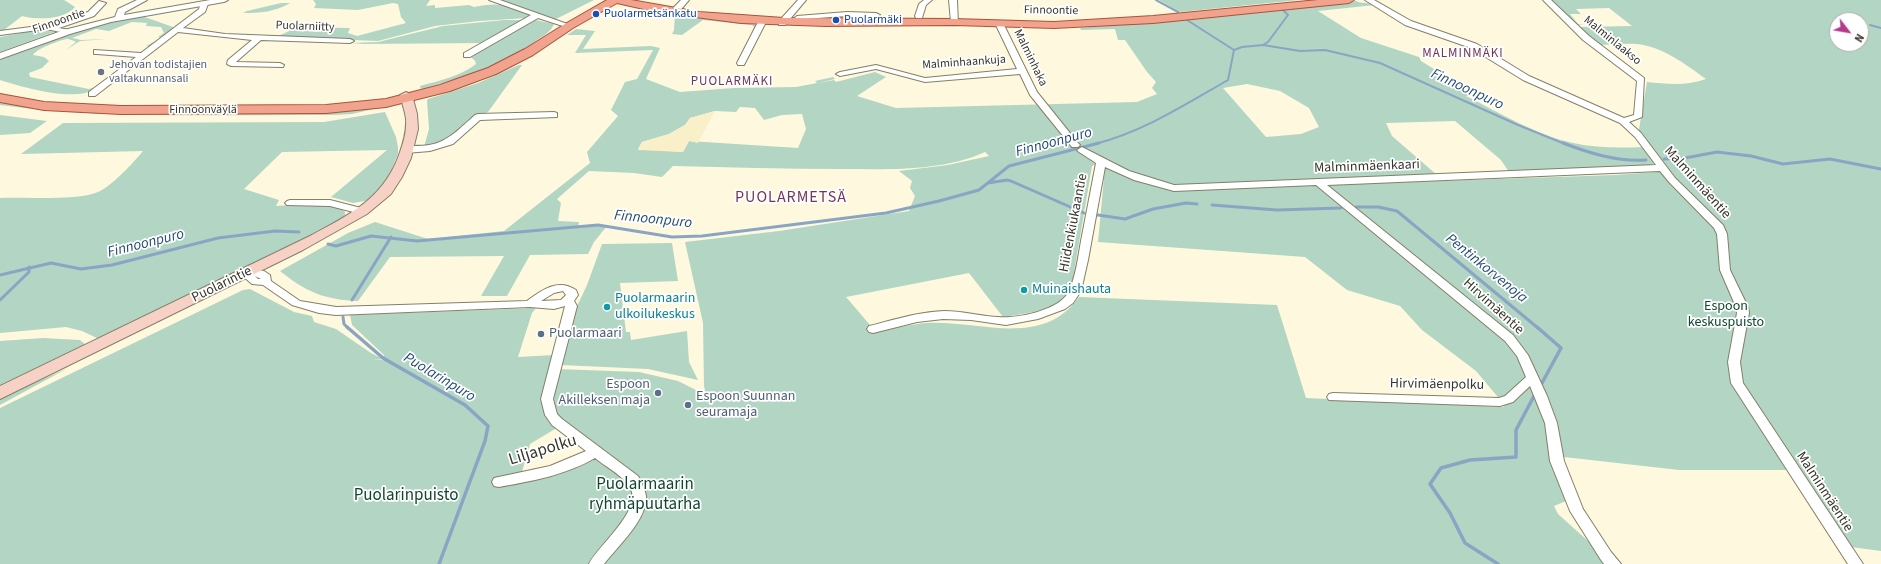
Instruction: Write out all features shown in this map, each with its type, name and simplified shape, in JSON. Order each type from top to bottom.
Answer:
[{"type":"main road","points":[[401,98],[461,80],[499,65],[525,51],[605,0]]},
{"type":"main road","points":[[565,25],[615,0]]},
{"type":"main road","name":"Finnoontie","points":[[615,0],[646,8],[657,8]]},
{"type":"main road","name":"Finnoontie","points":[[632,0],[657,8],[762,22],[866,24],[955,22],[1087,24],[1349,0]]},
{"type":"main road","name":"Finnoonväylä","points":[[0,90],[28,97],[128,105],[323,105],[401,98]]},
{"type":"main road","name":"Finnoonväylä","points":[[0,98],[44,106],[122,110],[326,109],[401,98]]},
{"type":"main road","name":"Puolarintie","points":[[0,393],[249,272],[294,249],[361,211],[386,191],[397,175],[408,145],[412,121],[401,98]]},
{"type":"street","points":[[127,12],[143,0]]},
{"type":"street","name":"Finnoontie","points":[[204,5],[224,0]]},
{"type":"street","name":"Finnoontie","points":[[0,56],[67,32],[118,18],[127,12],[204,5],[234,0]]},
{"type":"street","points":[[493,0],[565,25]]},
{"type":"street","points":[[675,11],[685,0]]},
{"type":"street","points":[[787,23],[796,5],[802,0]]},
{"type":"street","points":[[918,16],[922,4],[928,0]]},
{"type":"street","points":[[953,0],[955,22]]},
{"type":"street","name":"Malminmäentie","points":[[1369,0],[1408,22],[1474,46],[1526,78],[1623,121],[1638,135],[1662,168],[1721,231],[1725,270],[1742,307],[1743,313],[1734,362],[1737,383],[1856,564]]},
{"type":"street","name":"Malminlaakso","points":[[1547,0],[1586,38],[1641,80],[1638,117],[1623,121]]},
{"type":"street","points":[[0,33],[51,28],[91,14],[102,3]]},
{"type":"street","points":[[92,94],[177,30],[202,10],[204,5]]},
{"type":"street","points":[[787,23],[803,17],[847,14],[876,15]]},
{"type":"street","points":[[467,55],[537,15]]},
{"type":"street","points":[[741,63],[762,22]]},
{"type":"street","name":"Malminhaka","points":[[999,23],[1021,71],[1033,93],[1041,103]]},
{"type":"street","points":[[51,28],[67,32]]},
{"type":"street","name":"Puolarniitty","points":[[177,30],[225,36],[350,41]]},
{"type":"street","points":[[259,38],[230,64],[280,65]]},
{"type":"street","points":[[98,52],[143,55]]},
{"type":"street","name":"Malminhaankuja","points":[[840,74],[876,67],[925,80],[1021,71]]},
{"type":"street","name":"Malminmäenkaari","points":[[1041,103],[1078,147],[1101,162],[1138,179],[1157,185],[1174,188],[1662,168]]},
{"type":"street","points":[[408,145],[430,148],[450,142],[478,117],[554,115]]},
{"type":"street","name":"Hiidenkiukaantie","points":[[873,329],[917,318],[943,315],[971,316],[997,321],[1006,321],[1038,315],[1061,307],[1069,301],[1075,291],[1083,260],[1101,162]]},
{"type":"street","name":"Hirvimäentie","points":[[1319,183],[1509,338],[1522,355],[1551,423],[1557,461],[1577,510],[1606,556],[1614,564]]},
{"type":"street","points":[[290,203],[330,203],[361,211]]},
{"type":"street","points":[[249,272],[250,278],[253,280],[266,282],[296,303],[319,309],[336,311],[530,304],[555,305],[568,300],[572,295],[572,292],[560,288],[550,291],[530,304]]},
{"type":"street","points":[[568,300],[571,306],[547,399],[551,415],[633,480],[638,490],[639,501],[631,521],[596,564]]},
{"type":"street","name":"Hirvimäenpolku","points":[[1333,397],[1500,402],[1509,399],[1532,378]]},
{"type":"street","name":"Liljapolku","points":[[499,482],[527,477],[566,465],[587,457],[597,451]]},
{"type":"green space","points":[[0,0],[64,0],[75,7],[57,17],[35,18],[22,16],[4,30],[0,30]]},
{"type":"green space","points":[[313,0],[430,0],[426,6],[435,5],[435,8],[469,5],[474,7],[496,4],[516,8],[530,15],[528,18],[479,21],[435,26],[378,41],[276,37],[298,27],[350,28],[348,33],[357,36],[406,23],[401,17],[398,4],[393,3],[358,10],[314,8],[316,4]]},
{"type":"green space","points":[[498,0],[594,0],[554,20]]},
{"type":"green space","points":[[1159,0],[1299,0],[1180,12]]},
{"type":"green space","points":[[1550,0],[1881,0],[1881,551],[1843,546],[1793,470],[1679,470],[1564,457],[1555,474],[1566,501],[1554,506],[1558,514],[1587,540],[1607,564],[0,564],[0,408],[243,290],[250,289],[294,312],[312,316],[314,322],[336,329],[371,353],[383,359],[372,359],[388,360],[383,358],[384,355],[352,325],[350,315],[536,308],[532,313],[518,357],[554,355],[557,369],[639,372],[678,381],[706,395],[704,386],[703,323],[685,242],[779,231],[909,211],[915,196],[910,188],[912,181],[899,171],[948,165],[989,156],[985,152],[951,163],[896,169],[799,169],[673,166],[662,177],[634,173],[589,171],[557,199],[561,203],[558,221],[579,222],[578,227],[607,226],[594,242],[588,254],[530,255],[507,296],[481,296],[504,256],[390,257],[358,301],[336,299],[316,294],[280,271],[348,233],[375,222],[428,239],[504,231],[590,163],[587,152],[618,116],[611,110],[625,82],[637,79],[653,50],[575,53],[586,35],[567,35],[576,29],[595,31],[583,49],[651,46],[660,48],[646,79],[680,92],[734,88],[796,87],[817,83],[815,81],[833,77],[835,79],[818,83],[834,80],[836,82],[875,72],[886,77],[857,96],[896,108],[1137,102],[1157,94],[1152,88],[1156,82],[1147,72],[1125,40],[1118,40],[1115,29],[1081,30],[1080,28],[1356,1],[1375,5],[1318,11],[1361,38],[1419,57],[1421,61],[1478,96],[1466,96],[1545,135],[1590,146],[1625,148],[1643,147],[1654,163],[1650,167],[1509,172],[1501,160],[1455,121],[1386,123],[1392,136],[1437,175],[1173,186],[1101,162],[1092,166],[1072,284],[1065,297],[1057,303],[1035,312],[1003,317],[969,273],[846,297],[876,332],[908,325],[927,323],[947,323],[1009,328],[1028,327],[1047,323],[1064,313],[1079,297],[1277,305],[1306,398],[1504,407],[1497,396],[1476,371],[1422,330],[1400,306],[1347,290],[1305,257],[1098,242],[1105,167],[1148,184],[1172,190],[1615,175],[1670,171],[1638,135],[1647,82],[1685,84],[1706,79],[1690,67],[1655,48],[1636,44],[1598,45],[1577,27],[1632,26],[1609,8],[1576,9],[1581,14],[1570,14],[1578,24],[1584,24],[1577,25]],"holes":[[[1247,84],[1280,91],[1309,108],[1319,127],[1301,134],[1266,137],[1223,88]],[[740,107],[755,108],[764,120],[782,115],[802,114],[806,129],[798,148],[689,141],[683,152],[638,149],[642,142],[669,134],[685,125],[690,118],[715,111],[736,112]],[[569,426],[598,445],[584,455],[521,475],[530,444],[555,429]]]},
{"type":"green space","points":[[281,3],[290,3],[273,10],[243,13],[247,11]]},
{"type":"green space","points":[[675,15],[758,25],[755,32],[753,31],[754,27],[752,25],[703,20],[682,35],[672,34],[674,30]]},
{"type":"green space","points":[[142,16],[173,27],[179,27],[154,47],[146,46],[162,38],[158,37],[164,33],[161,27],[146,26],[147,23],[132,22],[109,31],[96,29],[72,38],[81,40],[108,39],[80,41],[66,50],[76,42],[67,39],[43,48],[33,55],[44,57],[49,61],[42,68],[29,73],[30,77],[89,89],[97,87],[89,92],[64,94],[36,90],[0,80],[0,60],[7,56],[100,24]]},
{"type":"green space","points":[[504,20],[525,20],[485,43],[352,43],[378,42],[443,26]]},
{"type":"green space","points":[[536,20],[554,24],[548,32],[524,49],[482,70],[421,89],[420,86],[449,78],[470,68],[476,64],[470,56],[530,21]]},
{"type":"green space","points":[[42,29],[54,32],[0,52],[0,37]]},
{"type":"green space","points":[[522,65],[488,112],[469,119],[454,136],[440,144],[424,147],[429,129],[428,99],[478,83]]},
{"type":"green space","points":[[0,101],[28,106],[391,105],[352,114],[333,115],[166,115],[84,113],[42,110],[0,105]]},
{"type":"green space","points":[[385,112],[396,137],[398,154],[389,176],[371,200],[353,203],[331,197],[387,150],[282,152],[244,189],[279,200],[276,206],[321,204],[330,205],[345,212],[345,215],[342,218],[320,232],[99,339],[82,331],[66,327],[0,333],[0,198],[64,198],[89,195],[98,192],[116,180],[143,151],[21,154],[63,123],[324,122]]},
{"type":"green space","points":[[0,115],[47,121],[30,133],[0,135]]},
{"type":"green space","points":[[672,243],[678,281],[620,283],[626,332],[630,332],[631,340],[687,331],[689,362],[698,380],[648,369],[561,365],[572,317],[587,285],[602,244]]},
{"type":"green space","points":[[43,338],[80,340],[86,345],[0,390],[0,341]]},
{"type":"green space","points":[[68,368],[0,405],[0,398]]},
{"type":"sand","points":[[715,111],[698,143],[689,141],[683,152],[638,150],[642,142],[669,134],[685,125],[690,118]]},
{"type":"waterway","points":[[1156,0],[1178,12]]},
{"type":"waterway","points":[[1263,45],[1268,42],[1288,15],[1281,8]]},
{"type":"waterway","points":[[1187,20],[1234,50]]},
{"type":"waterway","points":[[1870,25],[1881,28]]},
{"type":"waterway","name":"Finnoonpuro","points":[[1234,50],[1242,47],[1263,45]]},
{"type":"waterway","name":"Finnoonpuro","points":[[1263,45],[1300,51],[1325,50],[1380,63],[1518,125],[1565,144]]},
{"type":"waterway","name":"Finnoonpuro","points":[[1095,144],[1113,139],[1147,125],[1228,80],[1234,50]]},
{"type":"waterway","name":"Finnoonpuro","points":[[390,238],[417,241],[598,225],[672,237],[702,236],[886,213],[979,190],[1009,166],[1099,143]]},
{"type":"waterway","name":"Finnoonpuro","points":[[1563,143],[1603,156],[1624,160],[1646,160]]},
{"type":"waterway","name":"Finnoonpuro","points":[[1664,159],[1685,158],[1717,152],[1751,156],[1783,164],[1830,159],[1881,169]]},
{"type":"waterway","name":"Pentinkorvenoja","points":[[988,183],[1007,180],[1011,181],[1084,213]]},
{"type":"waterway","name":"Pentinkorvenoja","points":[[1098,215],[1125,219],[1153,209],[1186,203],[1197,204]]},
{"type":"waterway","name":"Pentinkorvenoja","points":[[1212,205],[1277,210],[1341,208]]},
{"type":"waterway","name":"Pentinkorvenoja","points":[[1356,207],[1378,207],[1397,211],[1538,328]]},
{"type":"waterway","name":"Finnoonpuro","points":[[29,268],[51,263],[81,269],[112,265],[218,238],[275,231],[299,232]]},
{"type":"waterway","name":"Finnoonpuro","points":[[328,244],[336,246],[371,236],[390,238]]},
{"type":"waterway","name":"Puolarinpuro","points":[[352,300],[390,238]]},
{"type":"waterway","name":"Finnoonpuro","points":[[0,275],[29,268]]},
{"type":"waterway","points":[[0,300],[29,272],[29,268]]},
{"type":"waterway","name":"Puolarinpuro","points":[[343,317],[344,324],[347,327]]},
{"type":"waterway","name":"Puolarinpuro","points":[[347,327],[383,358],[465,405],[488,426],[485,441],[439,564]]},
{"type":"waterway","name":"Pentinkorvenoja","points":[[1537,327],[1561,348],[1542,383]]},
{"type":"waterway","name":"Pentinkorvenoja","points":[[1498,564],[1465,543],[1450,513],[1430,484],[1441,468],[1470,460],[1516,457],[1516,430],[1534,396]]},
{"type":"place","name":"Puolarmetsänkatu","points":[[596,14]]},
{"type":"place","name":"Puolarmäki","points":[[836,20]]},
{"type":"place","name":"Jehovan todistajien valtakunnansali","points":[[101,72]]},
{"type":"place","name":"Muinaishauta","points":[[1024,290]]},
{"type":"place","name":"Puolarmaarin ulkoilukeskus","points":[[607,307]]},
{"type":"place","name":"Puolarmaari","points":[[541,334]]},
{"type":"place","name":"Espoon Akilleksen maja","points":[[658,393]]},
{"type":"place","name":"Espoon Suunnan seuramaja","points":[[688,405]]},
{"type":"district","name":"MALMINMÄKI","points":[[1463,54]]},
{"type":"district","name":"PUOLARMÄKI","points":[[732,82]]},
{"type":"district","name":"PUOLARMETSÄ","points":[[791,198]]},
{"type":"park label","name":"Espoon keskuspuisto","points":[[1726,316]]},
{"type":"park label","name":"Puolarmaarin ryhmäpuutarha","points":[[645,495]]},
{"type":"park label","name":"Puolarinpuisto","points":[[406,496]]}]
